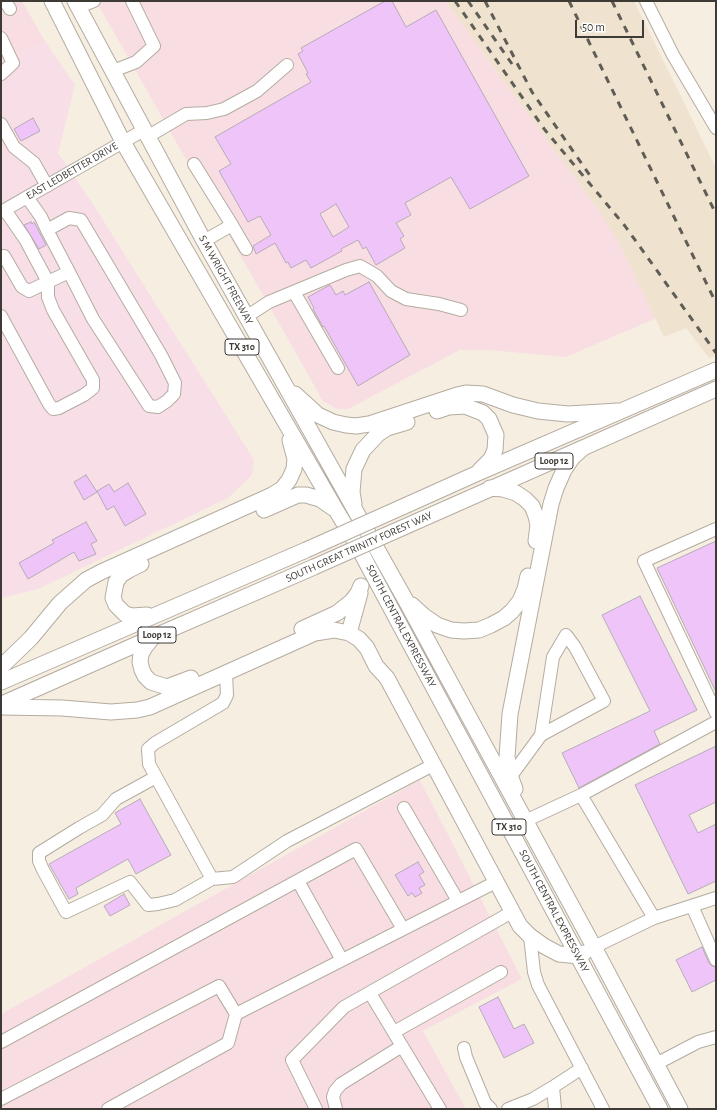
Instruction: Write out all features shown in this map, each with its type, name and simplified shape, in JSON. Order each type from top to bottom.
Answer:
[{"type":"main road","name":"S M WRIGHT FREEWAY","points":[[52,1],[123,142],[357,544]]},
{"type":"main road","name":"S M WRIGHT FREEWAY","points":[[77,4],[204,241],[405,599]]},
{"type":"main road","name":"SOUTH GREAT TRINITY FOREST WAY","points":[[1,682],[716,370]]},
{"type":"main road","points":[[283,383],[318,415],[333,422],[356,426],[368,424],[457,395],[475,393],[490,396],[513,405],[538,411],[568,414],[618,412]]},
{"type":"main road","name":"SOUTH GREAT TRINITY FOREST WAY","points":[[1,706],[153,637],[716,389]]},
{"type":"main road","points":[[355,511],[352,492],[354,469],[363,450],[370,442],[387,428],[449,407],[465,406],[474,409],[489,419],[493,426],[496,443],[495,450],[491,459],[478,473]]},
{"type":"main road","points":[[1,667],[31,638],[64,599],[86,580],[272,496],[282,489],[289,480],[294,468],[295,460],[285,422]]},
{"type":"main road","points":[[525,820],[511,776],[507,757],[510,714],[551,504],[564,470],[572,458],[583,448]]},
{"type":"main road","points":[[405,599],[424,616],[438,625],[452,630],[464,631],[479,630],[491,625],[504,618],[520,601],[526,589],[538,525],[532,506],[526,499],[516,493],[503,489],[490,488]]},
{"type":"main road","points":[[158,613],[132,616],[120,611],[113,598],[116,582],[121,575],[129,570],[298,495],[306,495],[320,499],[336,510]]},
{"type":"main road","points":[[350,630],[361,586],[362,574],[357,544]]},
{"type":"main road","name":"SOUTH CENTRAL EXPRESSWAY","points":[[357,544],[660,1109]]},
{"type":"main road","points":[[153,637],[141,654],[140,662],[142,670],[151,682],[167,687],[178,684],[319,622],[336,613],[351,602],[361,586]]},
{"type":"main road","name":"SOUTH CENTRAL EXPRESSWAY","points":[[405,599],[680,1109]]},
{"type":"main road","points":[[319,622],[336,621],[350,630],[367,648],[376,666],[387,678],[520,926],[530,936],[559,954],[579,956],[594,947]]},
{"type":"main road","points":[[1,706],[47,707],[111,712],[137,710],[150,707],[315,633],[334,630],[350,630]]},
{"type":"street","points":[[77,4],[94,1]]},
{"type":"street","points":[[113,71],[136,62],[154,46],[132,1]]},
{"type":"street","points":[[646,1],[673,54],[716,128]]},
{"type":"street","points":[[1,38],[14,63],[1,74]]},
{"type":"street","name":"EAST LEDBETTER DRIVE","points":[[3,211],[123,142],[146,134],[186,114],[207,113],[224,109],[257,91],[287,65]]},
{"type":"street","points":[[1,124],[14,147],[34,163],[47,186]]},
{"type":"street","points":[[194,164],[246,249]]},
{"type":"street","points":[[27,197],[41,217],[47,230],[93,319],[149,406],[158,407],[174,394],[175,383],[161,355],[82,220],[69,218],[47,230]]},
{"type":"street","points":[[1,316],[53,409],[59,408],[84,395],[93,388],[93,380],[53,310],[48,296],[48,282],[25,239],[3,211]]},
{"type":"street","points":[[204,241],[232,225]]},
{"type":"street","points":[[1,256],[4,256],[22,288],[29,291],[69,272]]},
{"type":"street","points":[[246,317],[269,302],[346,270],[360,266],[377,276],[391,292],[406,299],[439,304],[461,310]]},
{"type":"street","points":[[294,292],[338,368]]},
{"type":"street","points":[[716,529],[644,561],[716,713]]},
{"type":"street","points":[[511,776],[541,735],[604,701],[575,647],[566,635],[553,657],[541,735]]},
{"type":"street","points":[[212,879],[149,764],[148,749],[155,742],[223,704],[227,695],[226,673]]},
{"type":"street","points":[[525,820],[581,795],[716,722]]},
{"type":"street","points":[[156,777],[116,799],[102,815],[39,853],[39,862],[66,912],[130,882],[148,904],[153,904],[175,900],[212,879],[233,877],[287,841],[433,765]]},
{"type":"street","points":[[581,795],[654,918]]},
{"type":"street","points":[[404,808],[458,901]]},
{"type":"street","points":[[1,1042],[356,849],[403,929]]},
{"type":"street","points":[[298,881],[342,960]]},
{"type":"street","points":[[236,1014],[496,882]]},
{"type":"street","points":[[594,947],[654,918],[716,898]]},
{"type":"street","points":[[692,906],[716,960]]},
{"type":"street","points":[[316,1109],[292,1060],[344,1007],[512,912]]},
{"type":"street","points":[[530,936],[534,972],[538,985],[603,1109]]},
{"type":"street","points":[[394,1032],[501,972]]},
{"type":"street","points":[[1,1099],[219,986],[236,1014],[228,1043],[108,1109]]},
{"type":"street","points":[[370,993],[440,1109]]},
{"type":"street","points":[[656,1064],[698,1042],[716,1037]]},
{"type":"street","points":[[336,1109],[333,1097],[335,1091],[341,1084],[402,1046]]},
{"type":"street","points":[[464,1048],[466,1057],[485,1103],[491,1109]]},
{"type":"street","points":[[508,1109],[533,1099],[582,1068]]},
{"type":"street","points":[[553,1087],[555,1109]]},
{"type":"shaded area","points":[[1,1],[22,1],[45,41],[1,65]]},
{"type":"shaded area","points":[[96,1],[445,1],[673,311],[566,357],[488,350],[460,350],[348,409],[337,409],[323,401]]},
{"type":"shaded area","points":[[445,1],[634,1],[716,168],[716,355],[709,358],[686,328],[664,337],[620,245],[600,212]]},
{"type":"shaded area","points":[[45,41],[75,85],[58,153],[91,201],[254,460],[252,475],[228,498],[38,589],[1,598],[1,65]]},
{"type":"shaded area","points":[[420,780],[522,979],[423,1031],[466,1109],[1,1109],[1,1014]]},
{"type":"building","points":[[385,1],[392,1],[406,27],[436,10],[529,176],[470,209],[451,177],[405,203],[411,215],[396,223],[404,236],[400,239],[405,248],[376,265],[366,247],[363,249],[358,240],[341,249],[342,251],[311,268],[306,260],[291,268],[288,262],[286,263],[275,243],[256,254],[253,246],[271,235],[260,216],[248,222],[219,171],[231,164],[215,137],[311,82],[298,54],[303,51],[301,48]],"holes":[[[336,204],[349,227],[333,237],[320,214]]]},
{"type":"building","points":[[33,118],[40,131],[21,141],[14,129]]},
{"type":"building","points":[[31,222],[32,224],[34,222],[46,245],[39,249],[24,225]]},
{"type":"building","points":[[369,282],[410,355],[358,386],[324,326],[323,327],[308,297],[330,285],[336,295],[343,291],[345,295]]},
{"type":"building","points":[[86,475],[97,492],[84,500],[74,482]]},
{"type":"building","points":[[128,483],[146,514],[125,526],[114,506],[107,510],[97,491],[109,484],[114,492]]},
{"type":"building","points":[[86,522],[97,541],[91,544],[96,554],[79,561],[74,552],[28,579],[19,563],[54,543],[52,540]]},
{"type":"building","points":[[716,541],[716,692],[657,568]]},
{"type":"building","points":[[640,596],[697,710],[654,731],[660,744],[579,788],[562,753],[650,711],[602,615]]},
{"type":"building","points":[[716,746],[716,802],[689,815],[698,833],[716,824],[716,881],[688,894],[635,785]]},
{"type":"building","points":[[140,799],[171,855],[136,874],[128,859],[76,888],[78,894],[69,899],[49,864],[121,824],[115,813]]},
{"type":"building","points":[[418,862],[424,872],[419,875],[425,885],[419,888],[422,893],[415,897],[412,893],[408,896],[395,875]]},
{"type":"building","points":[[124,894],[130,905],[110,916],[104,906]]},
{"type":"building","points":[[702,947],[709,963],[716,967],[716,980],[692,992],[676,960]]},
{"type":"building","points":[[498,997],[514,1029],[524,1024],[534,1043],[504,1058],[479,1007]]},
{"type":"railway","points":[[455,1],[545,130],[625,226],[716,353]]},
{"type":"railway","points":[[468,1],[512,64]]},
{"type":"railway","points":[[485,1],[532,92],[591,177]]},
{"type":"railway","points":[[569,1],[716,303]]},
{"type":"railway","points":[[612,1],[716,214]]}]
